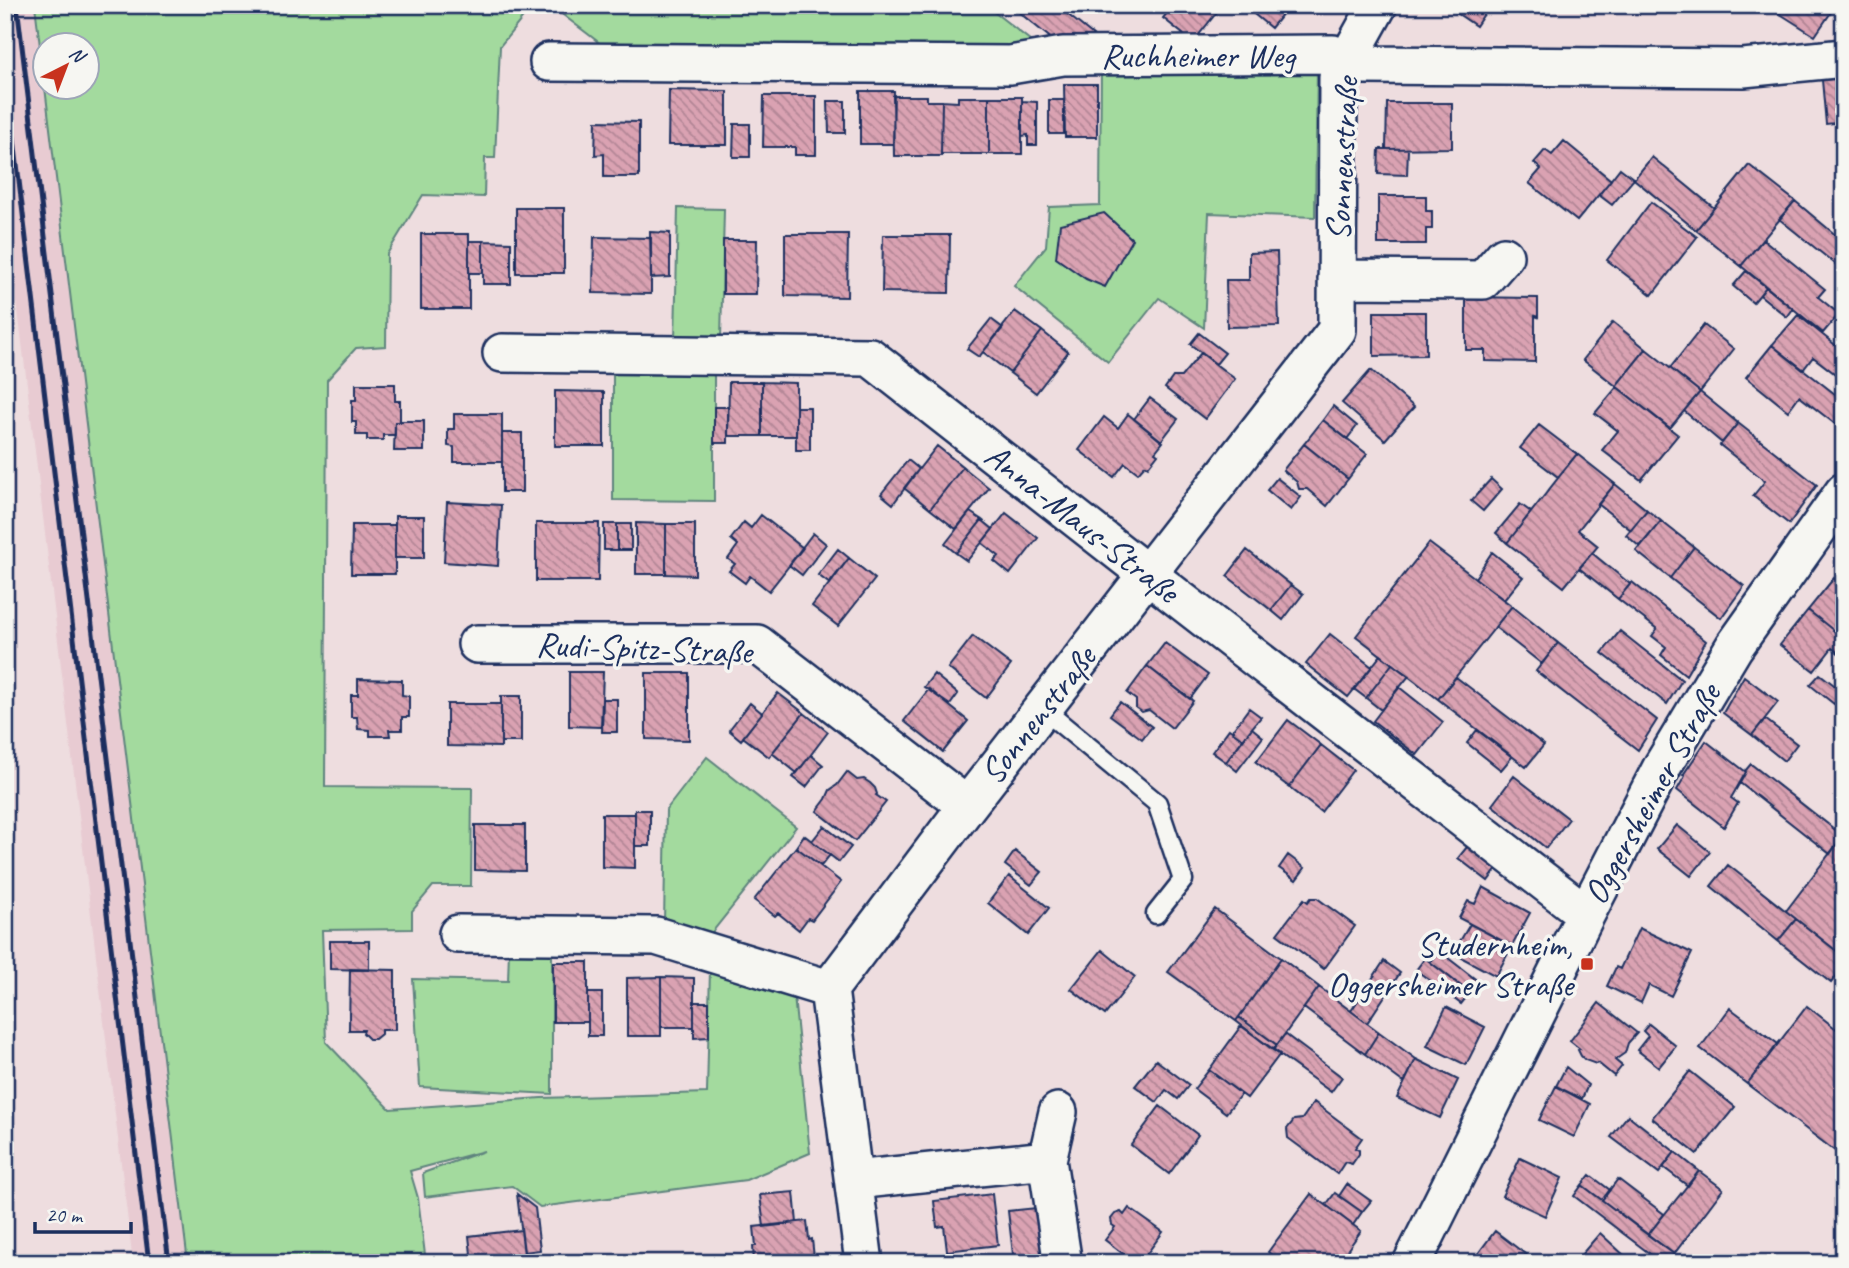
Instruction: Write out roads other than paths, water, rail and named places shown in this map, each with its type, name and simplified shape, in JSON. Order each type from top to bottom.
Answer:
[{"type":"street","name":"Sonnenstraße","points":[[829,989],[967,806],[1337,330],[1338,77],[1378,5]]},
{"type":"street","name":"Ruchheimer Weg","points":[[550,62],[1010,65],[1063,56],[1333,54],[1362,65],[1744,68],[1844,58]]},
{"type":"street","name":"Sonnenstraße","points":[[1337,279],[1483,280],[1504,256]]},
{"type":"street","name":"Anna-Maus-Straße","points":[[502,352],[870,357],[1586,914]]},
{"type":"street","name":"Oggersheimer Straße","points":[[1412,1263],[1663,765],[1734,647],[1844,492]]},
{"type":"street","name":"Rudi-Spitz-Straße","points":[[477,644],[757,644],[967,806]]},
{"type":"street","points":[[458,934],[656,936],[829,989],[864,1263]]},
{"type":"street","points":[[1058,1112],[1046,1160],[1062,1258]]},
{"type":"street","points":[[854,1180],[1046,1160]]},
{"type":"lane","points":[[1043,709],[1157,803],[1183,880],[1156,914]]},
{"type":"railway","points":[[17,5],[169,1263]]},
{"type":"railway","points":[[5,64],[149,1263]]},
{"type":"place","name":"Studernheim, Oggersheimer Straße","points":[[1587,964]]}]
